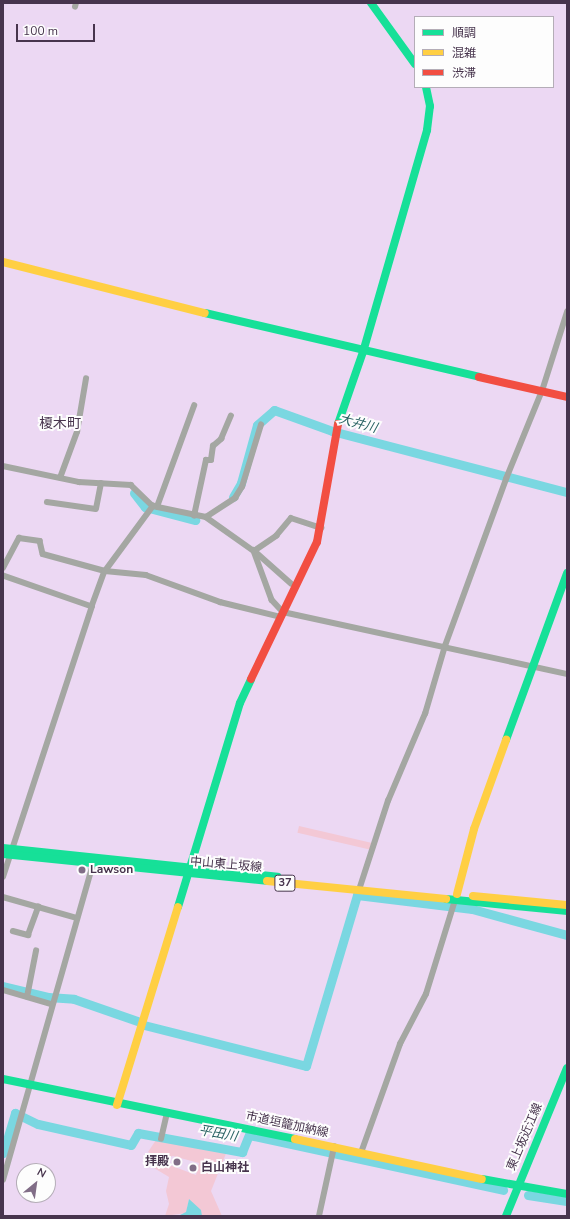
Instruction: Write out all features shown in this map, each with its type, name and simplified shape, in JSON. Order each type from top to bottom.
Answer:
[{"type":"street","points":[[371,3],[414,63]]},
{"type":"street","points":[[118,1105],[187,871],[240,703],[312,556],[321,528],[336,432],[344,398],[362,352],[426,130],[430,106],[426,88]]},
{"type":"street","points":[[3,262],[362,352],[567,397]]},
{"type":"street","points":[[360,888],[388,801],[425,714],[445,646],[506,477],[542,391],[567,312]]},
{"type":"street","points":[[60,478],[77,432],[86,379]]},
{"type":"street","points":[[3,877],[9,852],[105,571],[112,567],[153,508],[194,406]]},
{"type":"street","points":[[194,516],[206,460],[211,460],[213,446],[221,439],[231,416]]},
{"type":"street","points":[[206,517],[235,498],[242,487],[261,425]]},
{"type":"street","points":[[3,466],[60,478],[131,485],[153,508],[206,517],[254,551],[291,584]]},
{"type":"street","points":[[48,502],[96,509],[101,483]]},
{"type":"street","points":[[254,551],[276,536],[292,518],[321,528]]},
{"type":"street","points":[[3,568],[11,549],[19,538],[40,541],[43,554],[105,571],[146,575],[220,602],[445,646],[533,668],[567,674]]},
{"type":"street","points":[[3,547],[11,549]]},
{"type":"street","points":[[254,551],[272,600],[282,615]]},
{"type":"street","points":[[361,1153],[400,1044],[426,994],[455,901],[474,830],[483,812],[517,704],[533,668],[567,573]]},
{"type":"street","points":[[3,576],[92,607]]},
{"type":"street","name":"中山東上坂線","points":[[3,848],[9,852],[360,888],[455,901],[567,912]]},
{"type":"street","points":[[3,1180],[52,1000],[94,861]]},
{"type":"street","points":[[3,898],[77,918]]},
{"type":"street","name":"中山東上坂線","points":[[455,901],[567,905]]},
{"type":"street","points":[[14,931],[28,935],[38,907]]},
{"type":"street","points":[[27,994],[36,951]]},
{"type":"street","points":[[3,990],[52,1000]]},
{"type":"street","name":"東上坂近江線","points":[[506,1216],[567,1068]]},
{"type":"street","name":"市道垣籠加納線","points":[[3,1079],[118,1105],[167,1113],[518,1186],[567,1194]]},
{"type":"street","points":[[161,1140],[167,1113]]},
{"type":"street","points":[[319,1216],[334,1147]]},
{"type":"shaded area","points":[[299,826],[371,843],[370,849],[297,833]]},
{"type":"shaded area","points":[[156,1140],[227,1151],[211,1191],[222,1216],[202,1216],[189,1199],[186,1213],[165,1216],[169,1204],[166,1191],[169,1177],[154,1168],[153,1155],[148,1152]],"holes":[[[173,1156],[199,1163],[196,1175],[159,1161]]]},
{"type":"shaded area","points":[[189,1199],[201,1210],[202,1216],[178,1216],[186,1212]]},
{"type":"waterway","name":"大井川","points":[[233,497],[241,483],[257,425],[274,410],[332,431],[567,492]]},
{"type":"waterway","name":"大井川","points":[[134,493],[145,507],[195,520]]},
{"type":"waterway","points":[[144,1025],[306,1066],[357,895],[472,909],[567,935]]},
{"type":"waterway","points":[[3,986],[48,997],[74,999],[137,1021]]},
{"type":"waterway","name":"平田川","points":[[3,1153],[15,1113],[38,1124],[131,1145],[138,1133],[242,1152],[249,1135],[503,1190]]},
{"type":"waterway","name":"平田川","points":[[528,1195],[567,1201]]},
{"type":"traffic: fast","points":[[371,3],[414,63]]},
{"type":"traffic: fast","points":[[338,424],[363,352],[427,130],[430,106],[426,88]]},
{"type":"traffic: fast","points":[[205,313],[479,377]]},
{"type":"traffic: fast","points":[[506,740],[567,573]]},
{"type":"traffic: fast","points":[[178,907],[240,703],[251,679]]},
{"type":"traffic: fast","points":[[3,848],[277,877]]},
{"type":"traffic: fast","points":[[3,854],[267,881]]},
{"type":"traffic: fast","points":[[446,899],[567,911]]},
{"type":"traffic: fast","points":[[506,1216],[567,1068]]},
{"type":"traffic: fast","points":[[3,1079],[295,1139]]},
{"type":"traffic: fast","points":[[482,1179],[567,1194]]},
{"type":"traffic: slow","points":[[3,262],[205,313]]},
{"type":"traffic: slow","points":[[457,894],[474,829],[506,740]]},
{"type":"traffic: slow","points":[[267,881],[446,899]]},
{"type":"traffic: slow","points":[[473,896],[567,905]]},
{"type":"traffic: slow","points":[[117,1105],[178,907]]},
{"type":"traffic: slow","points":[[295,1139],[482,1179]]},
{"type":"traffic: jam","points":[[479,377],[567,397]]},
{"type":"traffic: jam","points":[[251,679],[317,542],[338,424]]},
{"type":"place","name":"Lawson","points":[[82,870]]},
{"type":"place","name":"拝殿","points":[[177,1162]]},
{"type":"place","name":"白山神社","points":[[193,1168]]},
{"type":"district","name":"榎木町","points":[[60,424]]}]
